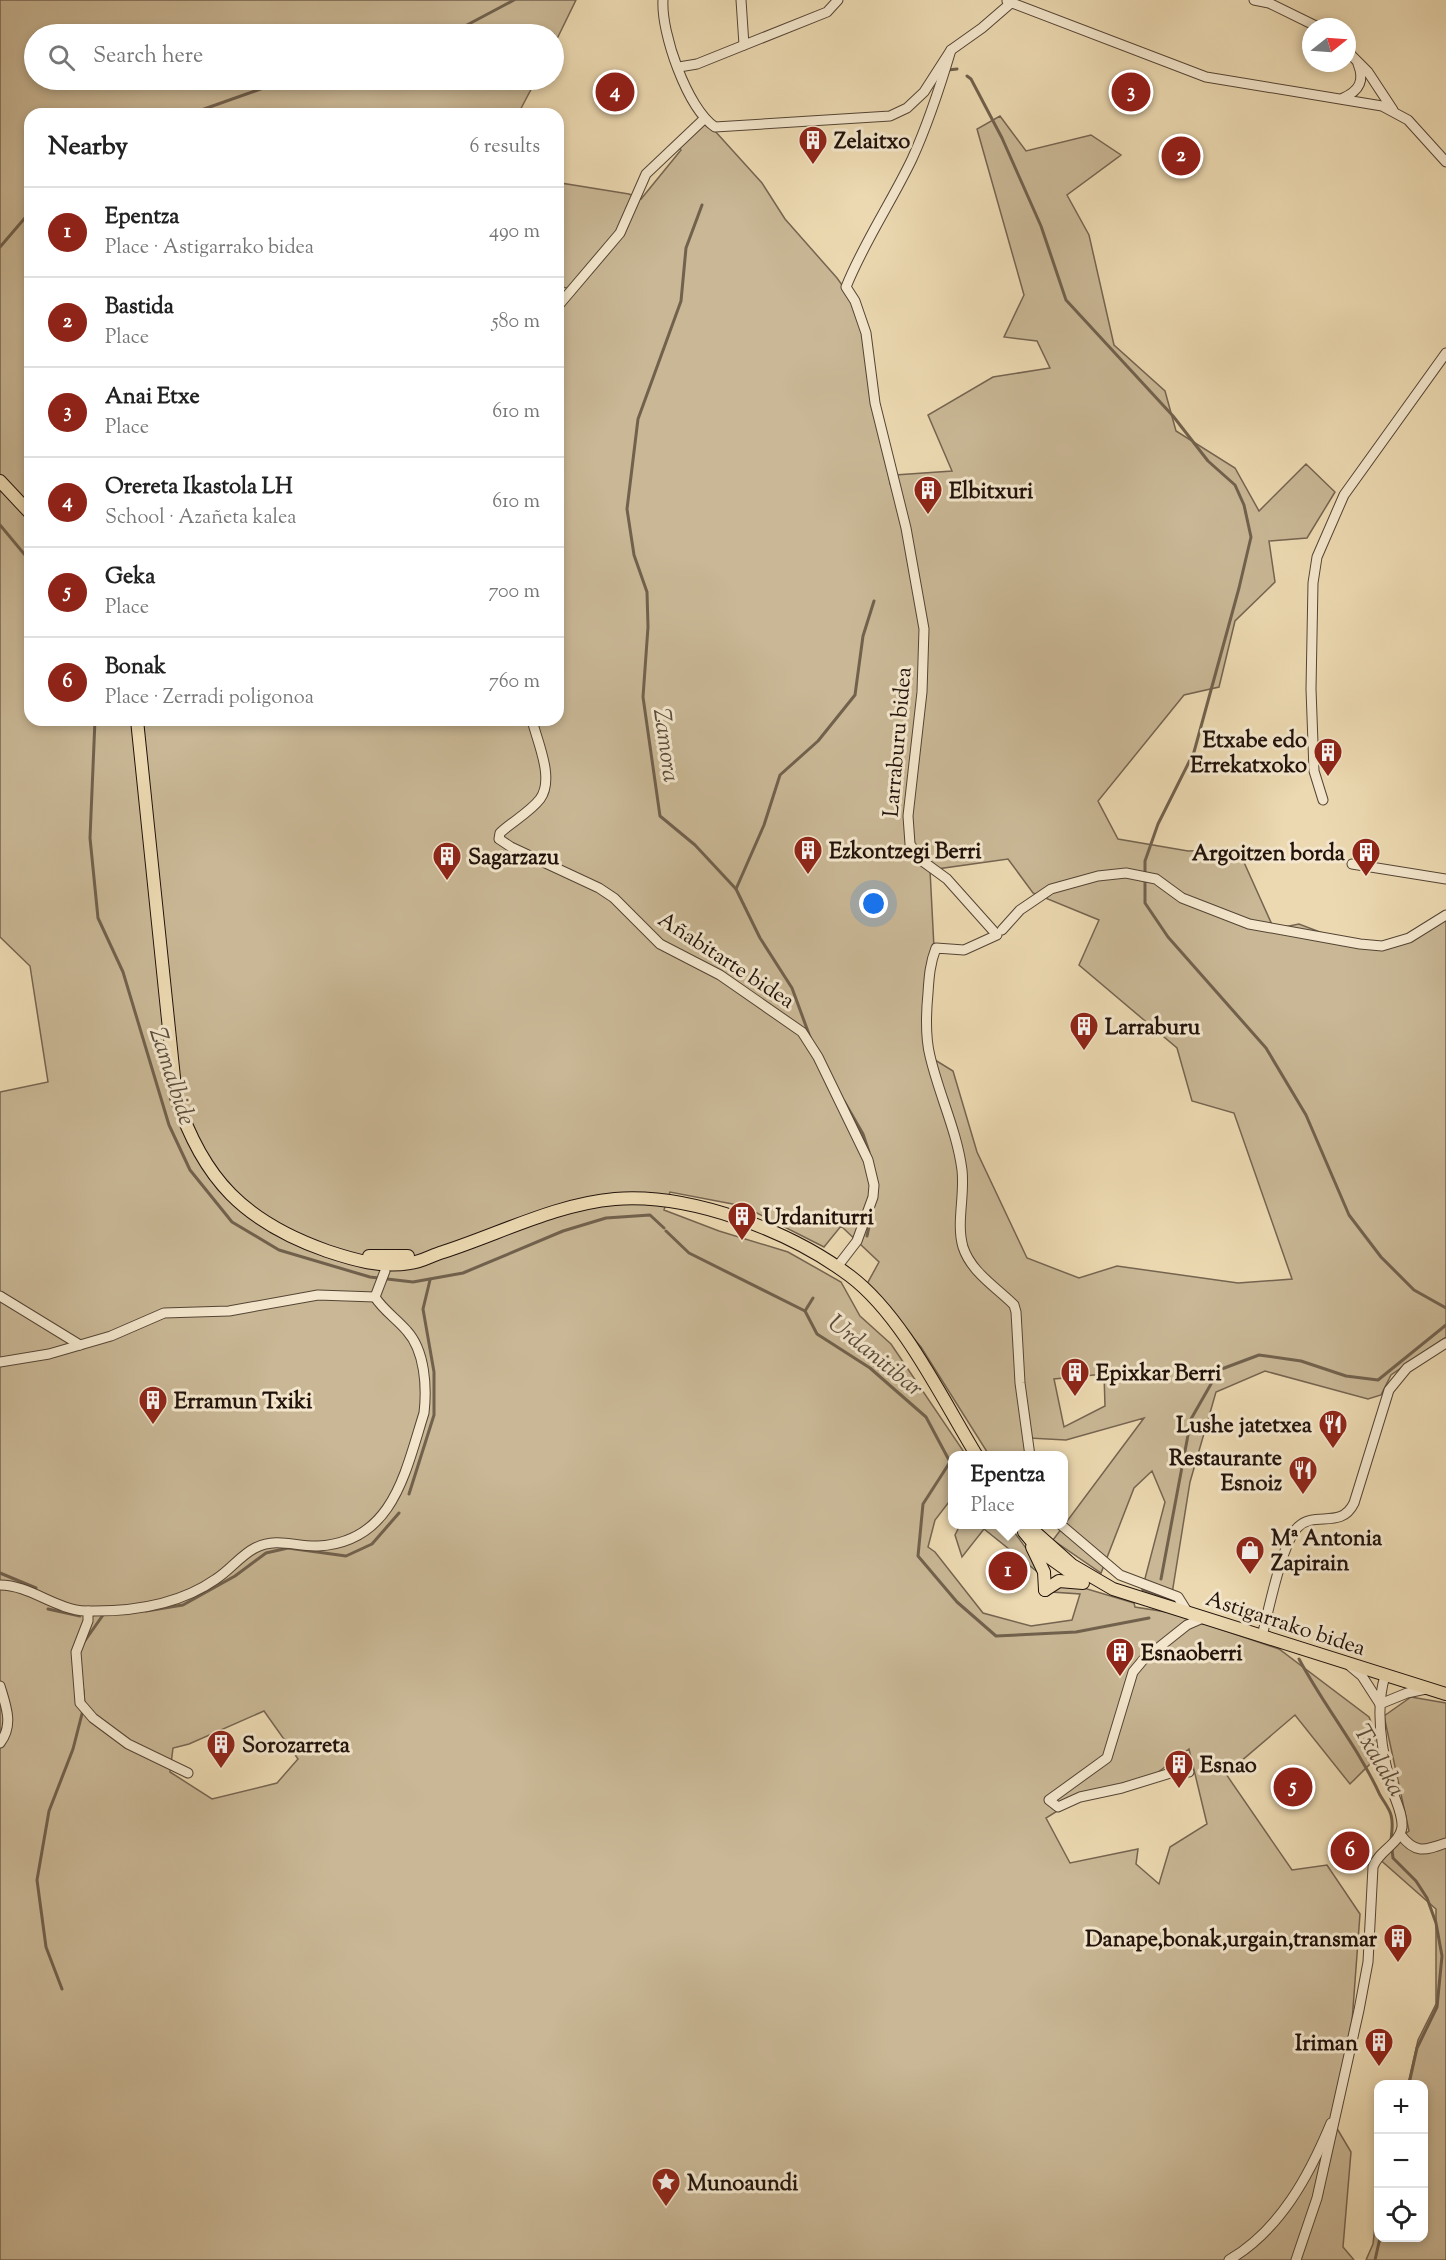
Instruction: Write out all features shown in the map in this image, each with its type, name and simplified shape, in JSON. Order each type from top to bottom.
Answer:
[{"type":"main road","points":[[0,481],[24,507]]},
{"type":"main road","points":[[138,726],[172,1072],[184,1122],[213,1174],[244,1207],[290,1238],[385,1271],[586,1204],[616,1199],[656,1200],[715,1210],[787,1240],[837,1267],[873,1296],[894,1322],[975,1451]]},
{"type":"main road","points":[[329,1251],[373,1256],[434,1254]]},
{"type":"main road","points":[[385,1271],[388,1262],[421,1255]]},
{"type":"main road","points":[[373,1256],[385,1271]]},
{"type":"main road","points":[[1024,1529],[1044,1572],[1045,1590],[1059,1581],[1094,1581]]},
{"type":"main road","name":"Astigarrako bidea","points":[[1025,1529],[1094,1581]]},
{"type":"main road","name":"Astigarrako bidea","points":[[1025,1529],[1039,1551],[1057,1570],[1348,1665],[1446,1694]]},
{"type":"main road","points":[[1054,1551],[1057,1570]]},
{"type":"street","points":[[663,0],[663,26],[690,98],[704,119],[715,127],[890,116],[907,108],[924,92],[951,50],[982,28],[1009,1],[1206,77],[1369,103],[1394,112]]},
{"type":"street","points":[[741,0],[744,45]]},
{"type":"street","points":[[679,67],[697,64],[827,12],[838,0]]},
{"type":"street","points":[[1254,0],[1269,3],[1302,19]]},
{"type":"street","name":"Larraburu bidea","points":[[951,50],[939,90],[912,159],[860,251],[846,286],[855,301],[866,333],[875,403],[894,489],[906,528],[924,629],[922,692],[908,816],[910,844],[921,860],[947,879],[997,936],[964,950],[936,948],[930,964],[927,1034],[930,1057],[950,1114],[960,1158],[964,1197],[961,1233],[964,1248],[977,1271],[1014,1305],[1016,1312],[1020,1383],[1029,1451]]},
{"type":"street","points":[[1356,60],[1394,112],[1416,128],[1446,162]]},
{"type":"street","points":[[1342,99],[1358,89],[1366,76]]},
{"type":"street","points":[[1366,76],[1364,92],[1369,103]]},
{"type":"street","points":[[564,299],[620,234],[645,174],[704,119]]},
{"type":"street","points":[[1323,800],[1314,771],[1311,689],[1313,583],[1317,557],[1344,495],[1446,353]]},
{"type":"street","name":"Añabitarte bidea","points":[[534,726],[544,766],[546,786],[542,797],[500,833],[499,839],[511,847],[599,888],[614,898],[660,944],[720,975],[802,1032],[818,1057],[868,1160],[874,1185],[873,1197],[857,1240],[837,1267]]},
{"type":"street","points":[[1353,864],[1446,879]]},
{"type":"street","points":[[1002,930],[1020,910],[1051,889],[1098,876],[1126,873],[1156,879],[1182,898],[1218,914],[1249,924],[1360,944],[1382,946],[1402,941],[1446,915]]},
{"type":"street","points":[[376,1293],[385,1271]]},
{"type":"street","points":[[0,1362],[49,1354],[111,1336],[164,1313],[229,1311],[318,1295],[376,1293]]},
{"type":"street","points":[[0,1585],[15,1587],[53,1603],[88,1611],[168,1603],[196,1593],[255,1548],[277,1542],[314,1546],[333,1545],[360,1536],[373,1526],[398,1492],[424,1413],[426,1399],[422,1367],[414,1340],[376,1293]]},
{"type":"street","points":[[0,1296],[80,1345]]},
{"type":"street","points":[[1262,1636],[1290,1537],[1303,1523],[1315,1519],[1334,1520],[1344,1516],[1354,1503],[1389,1390],[1407,1368],[1446,1343]]},
{"type":"street","points":[[1065,1529],[1087,1550],[1120,1575],[1178,1597],[1188,1613]]},
{"type":"street","points":[[1128,1594],[1133,1580]]},
{"type":"street","points":[[88,1611],[88,1621],[76,1652],[80,1703],[93,1718],[128,1744],[188,1773]]},
{"type":"street","points":[[1189,1773],[1177,1771],[1122,1788],[1080,1797],[1058,1807],[1049,1800],[1107,1758],[1133,1672],[1138,1666],[1186,1625],[1203,1618]]},
{"type":"street","points":[[1348,1665],[1362,1676],[1380,1704]]},
{"type":"street","points":[[1296,2260],[1311,2221],[1368,1962],[1372,1911],[1371,1881],[1376,1857],[1397,1838],[1401,1813],[1390,1782],[1380,1704],[1385,1676]]},
{"type":"street","points":[[0,1686],[9,1715],[6,1736],[0,1743]]},
{"type":"street","points":[[1380,1704],[1407,1693],[1427,1689]]},
{"type":"street","points":[[1397,1838],[1417,1849],[1446,1844]]},
{"type":"street","points":[[1229,2260],[1259,2239],[1290,2205],[1337,2107]]},
{"type":"shaded area","points":[[0,0],[576,0],[564,25],[24,24],[24,90],[531,90],[521,108],[24,108],[24,726],[564,726],[564,303],[575,290],[564,287],[564,183],[629,194],[641,199],[681,150],[675,144],[705,120],[762,183],[785,219],[837,278],[862,313],[872,354],[890,483],[895,475],[952,471],[928,415],[993,377],[1050,368],[1037,341],[1004,337],[1024,295],[977,129],[1000,116],[1026,151],[1091,135],[1121,155],[1067,195],[1089,235],[1114,345],[1165,391],[1176,431],[1235,468],[1259,511],[1306,464],[1335,492],[1307,538],[1269,541],[1275,582],[1235,621],[1219,687],[1184,695],[1098,801],[1118,839],[1188,851],[1238,849],[1274,929],[1299,924],[1359,947],[1410,942],[1443,919],[1446,922],[1446,1337],[1391,1375],[1381,1395],[1368,1399],[1265,1371],[1216,1392],[1190,1482],[1171,1600],[1142,1590],[1165,1502],[1152,1471],[1134,1488],[1101,1573],[1053,1540],[1061,1529],[1068,1529],[1068,1520],[1144,1418],[1066,1440],[1029,1438],[1028,1451],[986,1451],[921,1347],[867,1284],[879,1262],[841,1226],[824,1247],[743,1206],[670,1192],[664,1210],[719,1231],[788,1252],[841,1282],[860,1316],[891,1344],[963,1451],[948,1451],[948,1503],[935,1520],[928,1547],[935,1552],[983,1613],[1031,1626],[1072,1620],[1080,1594],[1052,1592],[1059,1585],[1074,1585],[1134,1603],[1135,1607],[1173,1613],[1279,1649],[1369,1717],[1383,1751],[1350,1784],[1295,1715],[1226,1774],[1292,1870],[1327,1865],[1360,1914],[1352,2022],[1332,2120],[1351,2152],[1343,2247],[1354,2260],[0,2260],[0,1092],[48,1082],[30,966],[0,937]],"holes":[[[1008,859],[1033,893],[1099,920],[1079,965],[1177,1048],[1192,1101],[1234,1113],[1292,1279],[1238,1283],[1117,1266],[1079,1278],[1027,1258],[977,1152],[953,1071],[927,1055],[934,948],[930,870]],[[1104,1374],[1105,1406],[1064,1427],[1054,1379]],[[264,1711],[298,1759],[277,1783],[212,1799],[170,1772],[173,1748],[189,1744]],[[1189,1749],[1207,1824],[1170,1847],[1159,1884],[1136,1864],[1138,1849],[1070,1863],[1046,1818],[1070,1803],[1145,1782]]]},
{"type":"shaded area","points":[[958,1529],[984,1529],[962,1557],[955,1535]]},
{"type":"shaded area","points":[[984,1529],[1012,1529],[1034,1559],[1040,1574]]},
{"type":"shaded area","points":[[1411,1697],[1446,1703],[1446,2260],[1366,2260],[1374,2235],[1374,2242],[1428,2242],[1428,2080],[1409,2080],[1418,2040],[1436,2004],[1436,1909],[1376,1856],[1409,1831],[1384,1716]]},
{"type":"waterway","points":[[469,24],[514,0]]},
{"type":"waterway","points":[[948,70],[957,69]]},
{"type":"waterway","points":[[967,76],[971,79],[1002,138],[1041,226],[1066,300],[1173,416],[1208,461],[1235,485],[1244,505],[1251,537],[1194,752],[1158,824],[1145,861],[1145,903],[1168,937],[1266,1048],[1306,1115],[1349,1215],[1381,1257],[1414,1290],[1446,1308]]},
{"type":"waterway","points":[[207,108],[258,90]]},
{"type":"waterway","name":"Zamora","points":[[702,205],[686,248],[681,301],[638,419],[627,509],[634,555],[647,592],[648,627],[643,697],[660,816],[695,845],[736,889],[760,938],[792,988],[810,1037]]},
{"type":"waterway","points":[[0,247],[24,219]]},
{"type":"waterway","name":"Zamalbide","points":[[0,525],[24,554]]},
{"type":"waterway","points":[[736,889],[764,825],[780,775],[818,741],[855,695],[863,636],[874,601]]},
{"type":"waterway","name":"Zamalbide","points":[[95,726],[90,838],[98,918],[123,972],[169,1125],[190,1170],[232,1222],[279,1250],[370,1277],[413,1282],[463,1273],[563,1231],[606,1218],[650,1215],[664,1228]]},
{"type":"waterway","name":"Zamora","points":[[844,1101],[863,1134],[869,1152]]},
{"type":"waterway","name":"Zamora","points":[[867,1236],[877,1190]]},
{"type":"waterway","name":"Urdanitibar","points":[[666,1231],[689,1253],[805,1311],[817,1334],[870,1368],[926,1417],[948,1458]]},
{"type":"waterway","points":[[409,1494],[434,1415],[434,1372],[423,1309],[430,1280]]},
{"type":"waterway","points":[[805,1311],[813,1298]]},
{"type":"waterway","name":"Urdanitibar","points":[[1161,1579],[1191,1419],[1219,1370],[1259,1355],[1301,1361],[1346,1376],[1378,1380],[1446,1325]]},
{"type":"waterway","name":"Urdanitibar","points":[[948,1465],[923,1504],[918,1556],[957,1602],[996,1636],[1076,1632],[1149,1618]]},
{"type":"waterway","points":[[146,1611],[183,1605],[235,1576],[266,1553],[288,1548],[346,1556],[372,1544],[399,1513]]},
{"type":"waterway","points":[[0,1573],[36,1588]]},
{"type":"waterway","points":[[48,1609],[80,1616]]},
{"type":"waterway","points":[[84,1642],[103,1615]]},
{"type":"waterway","name":"Txalaka","points":[[1299,1659],[1362,1760],[1389,1810],[1392,1822],[1391,1843]]},
{"type":"waterway","points":[[83,1690],[84,1704]]},
{"type":"waterway","points":[[62,1989],[46,1947],[37,1880],[49,1811],[73,1749],[83,1710]]},
{"type":"waterway","name":"Txalaka","points":[[1392,1849],[1393,1858],[1416,1881],[1427,1898],[1436,1923],[1442,1956],[1437,2007],[1417,2048],[1410,2080]]},
{"type":"waterway","name":"Txalaka","points":[[1375,2260],[1379,2242]]},
{"type":"place","name":"Orereta Ikastola LH","points":[[615,92]]},
{"type":"place","name":"Anai Etxe","points":[[1131,92]]},
{"type":"place","name":"Bastida","points":[[1181,156]]},
{"type":"place","name":"Zelaitxo","points":[[813,166]]},
{"type":"place","name":"Elbitxuri","points":[[928,516]]},
{"type":"place","name":"Etxabe edo Errekatxoko","points":[[1328,778]]},
{"type":"place","name":"Ezkontzegi Berri","points":[[808,876]]},
{"type":"place","name":"Argoitzen borda","points":[[1366,878]]},
{"type":"place","name":"Sagarzazu","points":[[447,882]]},
{"type":"place","name":"Larraburu","points":[[1084,1052]]},
{"type":"place","name":"Urdaniturri","points":[[742,1242]]},
{"type":"place","name":"Epixkar Berri","points":[[1075,1398]]},
{"type":"place","name":"Erramun Txiki","points":[[153,1426]]},
{"type":"place","name":"Lushe jatetxea","points":[[1333,1450]]},
{"type":"place","name":"Restaurante Esnoiz","points":[[1303,1496]]},
{"type":"place","name":"Epentza","points":[[1008,1571]]},
{"type":"place","name":"Mª Antonia Zapirain","points":[[1250,1576]]},
{"type":"place","name":"Esnaoberri","points":[[1120,1678]]},
{"type":"place","name":"Sorozarreta","points":[[221,1770]]},
{"type":"place","name":"Geka","points":[[1293,1787]]},
{"type":"place","name":"Esnao","points":[[1179,1790]]},
{"type":"place","name":"Bonak","points":[[1350,1851]]},
{"type":"place","name":"Danape,bonak,urgain,transmar","points":[[1398,1964]]},
{"type":"place","name":"Iriman","points":[[1379,2068]]},
{"type":"place","name":"Munoaundi","points":[[666,2208]]}]
